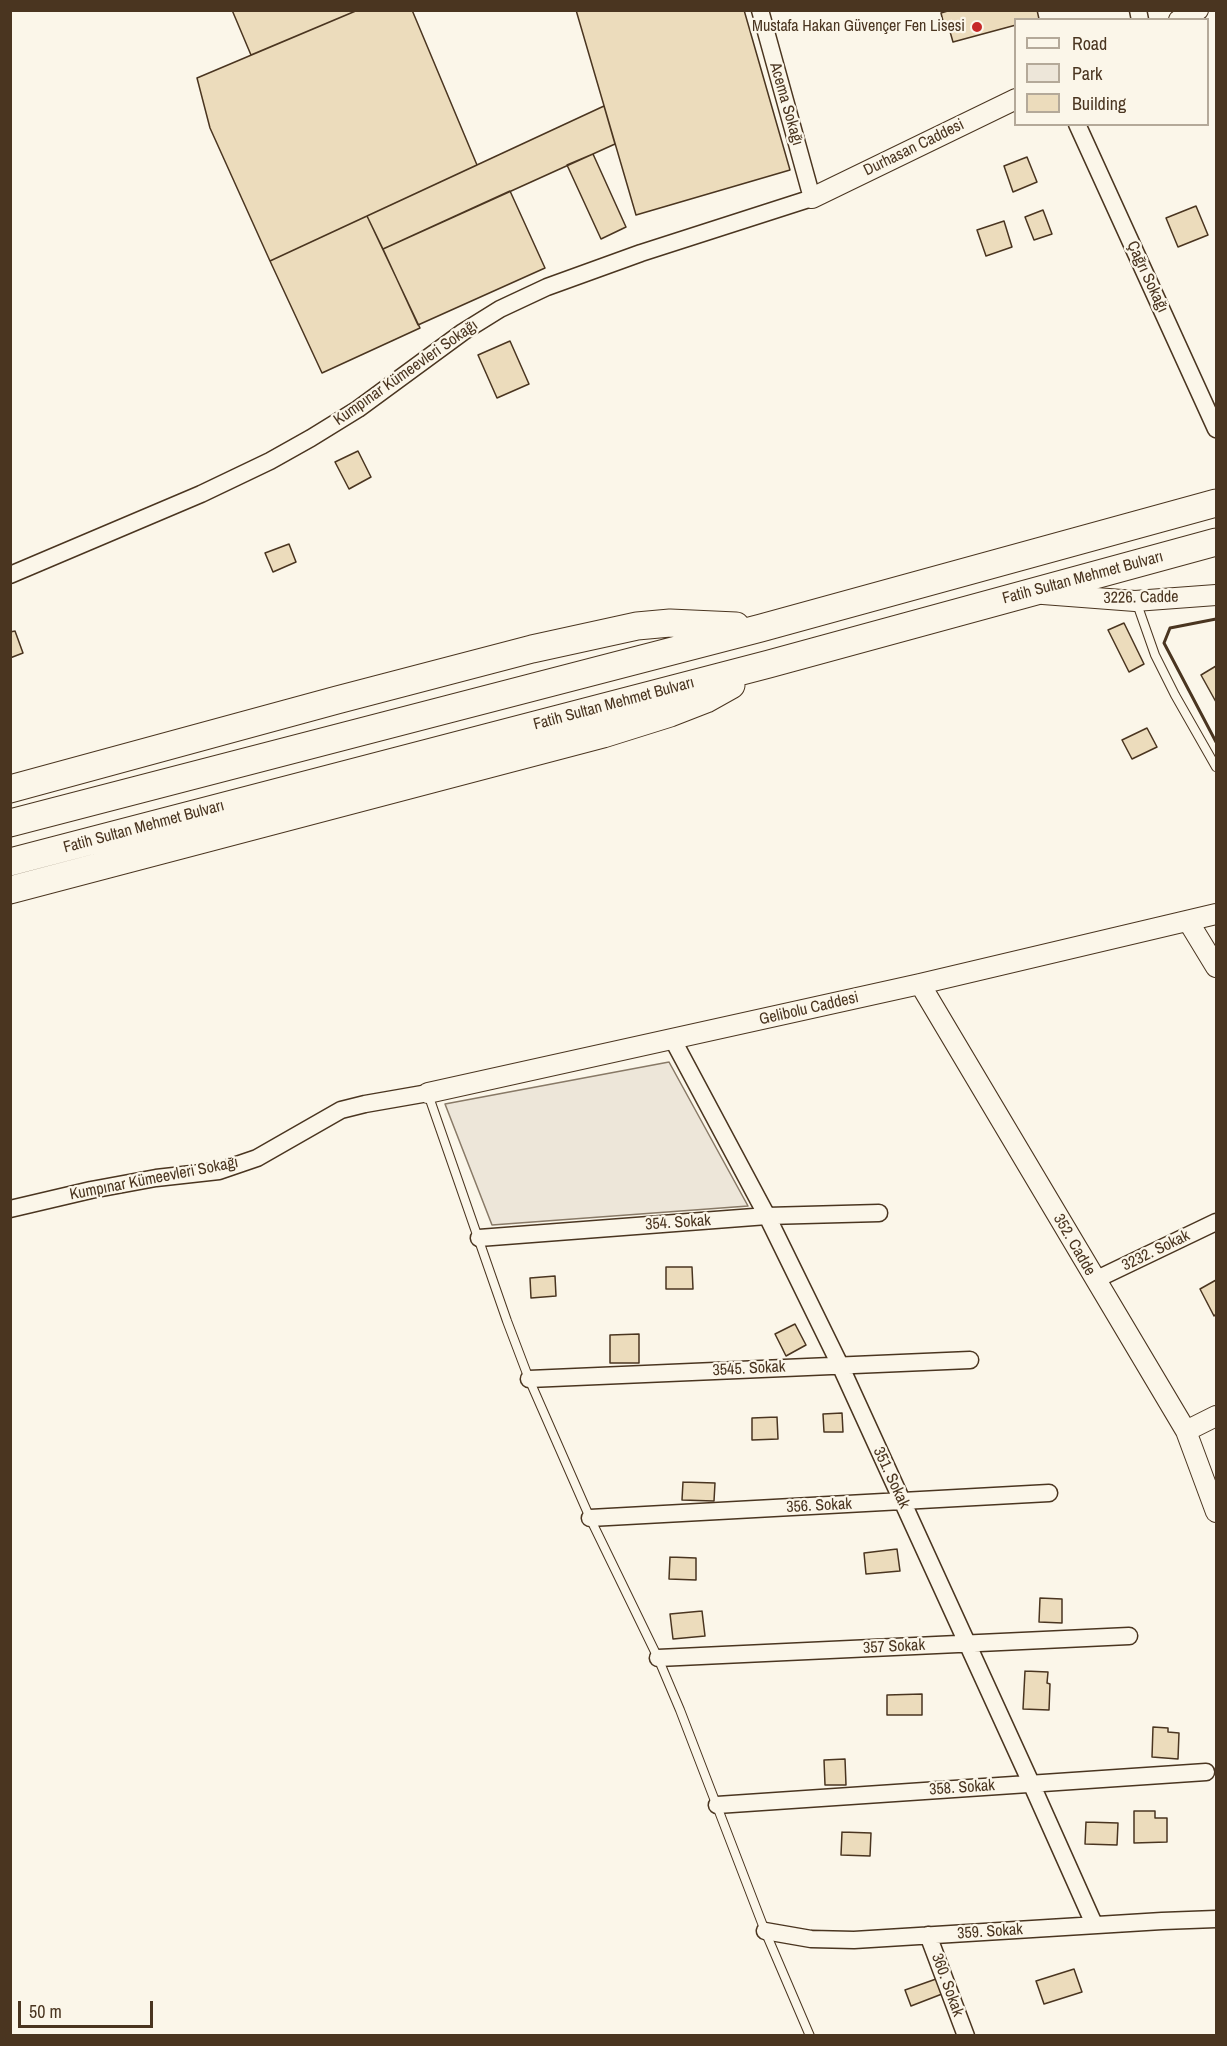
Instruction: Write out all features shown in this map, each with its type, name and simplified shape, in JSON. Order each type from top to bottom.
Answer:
[{"type":"highway","points":[[10,823],[761,628],[1216,504]]},
{"type":"highway","name":"Fatih Sultan Mehmet Bulvarı","points":[[10,862],[769,664],[1216,542]]},
{"type":"highway","points":[[10,789],[532,649],[637,626],[670,623],[761,628]]},
{"type":"highway","points":[[10,890],[603,734],[706,699],[769,664]]},
{"type":"street","name":"Acema Sokağı","points":[[760,10],[812,198]]},
{"type":"street","points":[[1183,18],[1197,10]]},
{"type":"street","name":"Durhasan Caddesi","points":[[812,198],[1014,100]]},
{"type":"street","name":"Çağrı Sokağı","points":[[1078,126],[1216,429]]},
{"type":"street","name":"Kumpınar Kümeevleri Sokağı","points":[[10,575],[201,495],[270,461],[358,409],[463,332],[500,309],[612,263],[812,198]]},
{"type":"street","name":"3226. Cadde","points":[[1030,593],[1135,601],[1216,595]]},
{"type":"street","name":"Gelibolu Caddesi","points":[[428,1093],[674,1040],[1216,915]]},
{"type":"street","points":[[1188,921],[1216,967]]},
{"type":"street","name":"352. Cadde","points":[[920,984],[1186,1431],[1216,1512]]},
{"type":"street","name":"351. Sokak","points":[[674,1040],[767,1216],[840,1365],[1094,1924]]},
{"type":"street","name":"Kumpınar Kümeevleri Sokağı","points":[[10,1209],[91,1190],[156,1178],[219,1170],[257,1158],[341,1110],[428,1093]]},
{"type":"street","name":"354. Sokak","points":[[479,1238],[767,1216],[879,1213]]},
{"type":"street","name":"3232. Sokak","points":[[1095,1280],[1216,1222]]},
{"type":"street","name":"3545. Sokak","points":[[529,1379],[970,1360]]},
{"type":"street","points":[[1186,1431],[1216,1416]]},
{"type":"street","name":"356. Sokak","points":[[590,1518],[1049,1493]]},
{"type":"street","name":"357 Sokak","points":[[658,1659],[1129,1636]]},
{"type":"street","name":"358. Sokak","points":[[717,1805],[1206,1772]]},
{"type":"street","name":"359. Sokak","points":[[765,1931],[811,1939],[854,1940],[1094,1924],[1216,1919]]},
{"type":"street","name":"360. Sokak","points":[[928,1935],[966,2036]]},
{"type":"lane","points":[[1135,601],[1155,655],[1216,768]]},
{"type":"lane","points":[[428,1093],[529,1379],[590,1518],[658,1659],[765,1931],[810,2036]]},
{"type":"green space","points":[[669,1062],[748,1206],[492,1225],[445,1104]]},
{"type":"building","points":[[232,10],[358,10],[251,55]]},
{"type":"building","points":[[358,10],[412,10],[477,165],[270,261],[210,128],[197,78]]},
{"type":"building","points":[[576,10],[744,10],[790,170],[636,215]]},
{"type":"building","name":"Mustafa Hakan Güvençer Fen Lisesi","points":[[951,10],[1037,10],[1039,18],[1014,18],[1014,26],[953,42],[949,28],[945,29],[941,13]]},
{"type":"building","points":[[604,106],[615,144],[383,249],[367,216]]},
{"type":"building","points":[[593,154],[626,227],[601,239],[567,165]]},
{"type":"building","points":[[1027,157],[1037,182],[1013,192],[1004,166]]},
{"type":"building","points":[[510,191],[545,268],[418,325],[383,249]]},
{"type":"building","points":[[1196,206],[1208,235],[1178,247],[1166,218]]},
{"type":"building","points":[[1043,210],[1052,234],[1034,240],[1025,217]]},
{"type":"building","points":[[367,216],[420,328],[322,373],[270,261]]},
{"type":"building","points":[[1004,221],[1012,247],[986,256],[977,230]]},
{"type":"building","points":[[510,341],[529,384],[497,398],[478,355]]},
{"type":"building","points":[[358,451],[371,477],[349,489],[335,462]]},
{"type":"building","points":[[289,544],[296,562],[273,572],[265,553]]},
{"type":"building","points":[[1124,623],[1144,664],[1129,672],[1108,630]]},
{"type":"building","points":[[15,631],[23,653],[10,658],[10,632]]},
{"type":"building","points":[[1216,666],[1216,702],[1201,675]]},
{"type":"building","points":[[1147,728],[1157,747],[1132,759],[1122,740]]},
{"type":"building","points":[[666,1267],[692,1267],[693,1289],[666,1289]]},
{"type":"building","points":[[555,1276],[556,1296],[531,1298],[530,1278]]},
{"type":"building","points":[[1216,1280],[1216,1314],[1214,1316],[1200,1289]]},
{"type":"building","points":[[795,1324],[806,1345],[786,1356],[775,1334]]},
{"type":"building","points":[[639,1334],[639,1363],[610,1363],[610,1335]]},
{"type":"building","points":[[842,1413],[843,1432],[824,1432],[823,1414]]},
{"type":"building","points":[[777,1417],[778,1439],[752,1440],[752,1418]]},
{"type":"building","points":[[683,1482],[715,1483],[714,1501],[682,1500]]},
{"type":"building","points":[[897,1549],[900,1571],[866,1574],[864,1553]]},
{"type":"building","points":[[670,1557],[696,1558],[696,1580],[669,1579]]},
{"type":"building","points":[[1040,1598],[1062,1599],[1062,1623],[1039,1622]]},
{"type":"building","points":[[702,1611],[705,1636],[673,1639],[670,1614]]},
{"type":"building","points":[[1025,1671],[1048,1672],[1049,1710],[1023,1709]]},
{"type":"building","points":[[922,1694],[922,1715],[887,1715],[887,1695]]},
{"type":"building","points":[[1153,1727],[1168,1728],[1168,1732],[1179,1733],[1178,1759],[1152,1757]]},
{"type":"building","points":[[845,1759],[846,1785],[825,1785],[824,1760]]},
{"type":"building","points":[[1134,1811],[1155,1811],[1155,1818],[1167,1818],[1167,1842],[1134,1843]]},
{"type":"building","points":[[1086,1822],[1118,1823],[1117,1845],[1085,1844]]},
{"type":"building","points":[[842,1832],[871,1833],[870,1856],[841,1855]]},
{"type":"building","points":[[1074,1969],[1082,1992],[1044,2004],[1036,1981]]},
{"type":"building","points":[[936,1979],[942,1994],[911,2006],[905,1990]]},
{"type":"wall","points":[[1216,619],[1170,628],[1164,643],[1216,742]]},
{"type":"place","name":"Mustafa Hakan Güvençer Fen Lisesi","points":[[977,27]]}]
